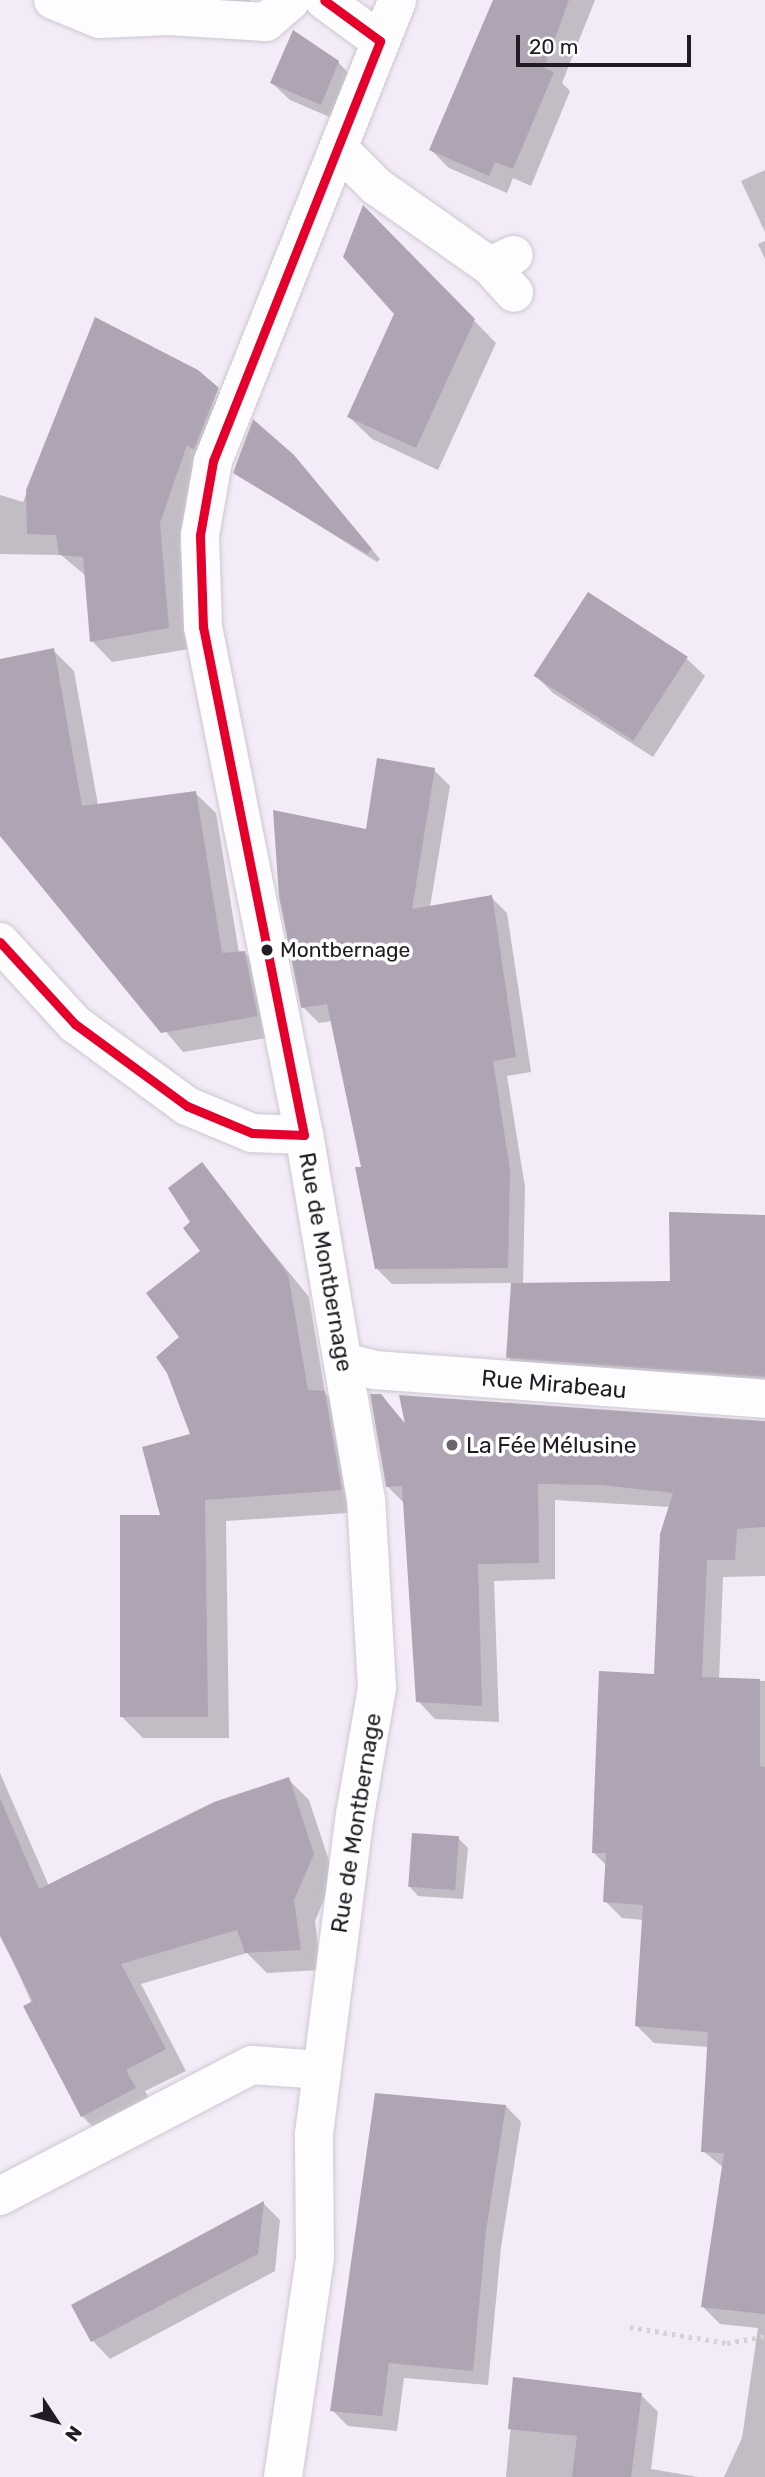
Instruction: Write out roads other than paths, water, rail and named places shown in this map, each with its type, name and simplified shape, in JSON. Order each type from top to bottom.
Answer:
[{"type":"street","points":[[53,0],[99,19],[168,16],[266,22],[291,0]]},
{"type":"street","points":[[324,0],[380,41]]},
{"type":"street","points":[[380,41],[384,0]]},
{"type":"street","name":"Rue de Montbernage","points":[[283,2477],[315,2258],[314,2134],[355,1815],[377,1688],[366,1500],[304,1135],[203,626],[200,535],[213,461],[397,0]]},
{"type":"street","points":[[339,149],[376,186],[506,272]]},
{"type":"street","points":[[0,942],[75,1024],[187,1106],[252,1133],[304,1135]]},
{"type":"street","name":"Rue Mirabeau","points":[[343,1362],[374,1370],[765,1399]]},
{"type":"street","points":[[0,2196],[252,2065],[322,2070]]},
{"type":"place","name":"Montbernage","points":[[267,950]]},
{"type":"place","name":"La Fée Mélusine","points":[[452,1445]]}]
